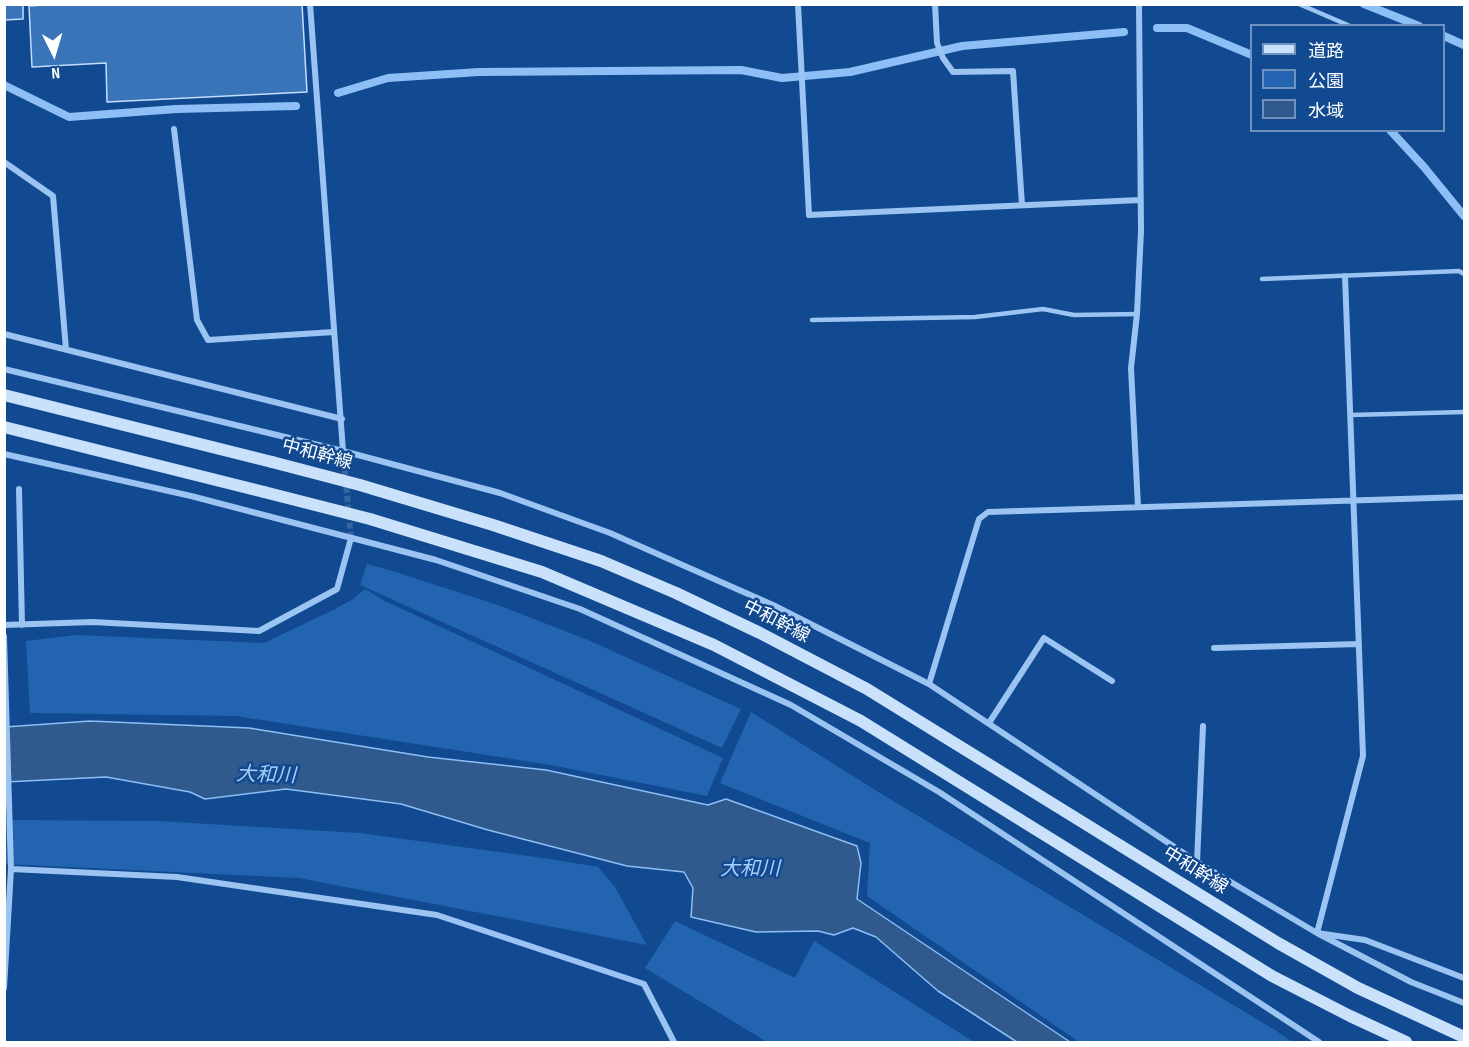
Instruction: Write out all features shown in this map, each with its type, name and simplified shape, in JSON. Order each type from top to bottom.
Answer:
[{"type":"main road","name":"中和幹線","points":[[4,395],[360,485],[482,521],[601,561],[676,593],[867,688],[1278,943],[1358,988],[1464,1037]]},
{"type":"main road","points":[[4,427],[370,519],[542,572],[714,645],[861,722],[1272,976],[1406,1042]]},
{"type":"street","points":[[310,4],[343,451]]},
{"type":"street","points":[[798,4],[808,215],[1140,200]]},
{"type":"street","points":[[935,4],[937,43],[943,58],[953,72],[1013,71],[1022,206]]},
{"type":"street","points":[[1138,507],[1131,368],[1137,314],[1140,200],[1139,4]]},
{"type":"street","points":[[174,129],[197,320],[208,340],[334,332]]},
{"type":"street","points":[[4,162],[53,196],[66,349]]},
{"type":"street","points":[[1317,933],[1363,756],[1345,276]]},
{"type":"street","points":[[4,334],[342,419]]},
{"type":"street","points":[[4,369],[343,451],[500,493],[610,533],[772,605],[929,684],[1197,862],[1317,933],[1411,982],[1464,1003]]},
{"type":"street","points":[[4,454],[192,496],[436,560],[580,609],[791,705],[939,792],[1319,1042]]},
{"type":"street","points":[[19,489],[22,625]]},
{"type":"street","points":[[929,684],[978,519],[988,512],[1464,497]]},
{"type":"street","points":[[4,625],[93,622],[259,631],[338,589],[351,538]]},
{"type":"street","points":[[4,636],[11,869],[4,988]]},
{"type":"street","points":[[988,723],[1044,638],[1112,681]]},
{"type":"street","points":[[1214,648],[1359,644]]},
{"type":"street","points":[[1197,862],[1203,726]]},
{"type":"street","points":[[11,869],[177,877],[437,915],[644,984],[674,1042]]},
{"type":"street","points":[[1317,933],[1365,940],[1464,978]]},
{"type":"street","points":[[1305,1032],[1328,1042]]},
{"type":"lane","points":[[1299,4],[1345,24]]},
{"type":"lane","points":[[1262,279],[1459,271],[1464,274]]},
{"type":"lane","points":[[813,320],[975,317],[1043,309],[1074,315],[1137,314]]},
{"type":"lane","points":[[1351,415],[1464,412]]},
{"type":"green space","points":[[367,564],[498,605],[588,640],[741,709],[722,748],[360,585]]},
{"type":"green space","points":[[365,589],[383,600],[723,758],[707,796],[551,765],[236,716],[30,713],[26,641],[76,635],[264,643],[333,610]]},
{"type":"green space","points":[[751,712],[880,793],[1292,1042],[1079,1042],[867,896],[870,843],[720,783]]},
{"type":"green space","points":[[5,820],[158,821],[360,833],[598,867],[615,887],[647,945],[299,878],[5,864]]},
{"type":"green space","points":[[675,921],[795,978],[814,941],[974,1042],[767,1042],[645,968]]},
{"type":"water","name":"大和川","points":[[90,721],[249,728],[428,757],[546,770],[708,805],[726,799],[857,846],[861,863],[857,899],[1070,1042],[1017,1042],[938,991],[876,937],[853,928],[834,935],[818,931],[756,932],[691,917],[693,888],[684,872],[627,866],[488,830],[401,804],[286,789],[205,799],[190,792],[106,777],[5,782],[5,727]]},
{"type":"building","points":[[4,4],[23,4],[23,19],[4,20]]},
{"type":"building","points":[[302,4],[307,92],[107,102],[106,63],[32,67],[29,6]]},
{"type":"waterway","points":[[1364,4],[1414,24]]},
{"type":"waterway","points":[[1157,28],[1187,28],[1250,54]]},
{"type":"waterway","points":[[338,93],[388,78],[479,72],[741,70],[782,78],[850,72],[962,46],[1124,32]]},
{"type":"waterway","points":[[1445,36],[1464,45]]},
{"type":"waterway","points":[[4,85],[69,117],[176,109],[296,106]]},
{"type":"waterway","points":[[1392,132],[1464,216]]},
{"type":"tunnel","points":[[343,451],[351,538]]}]
